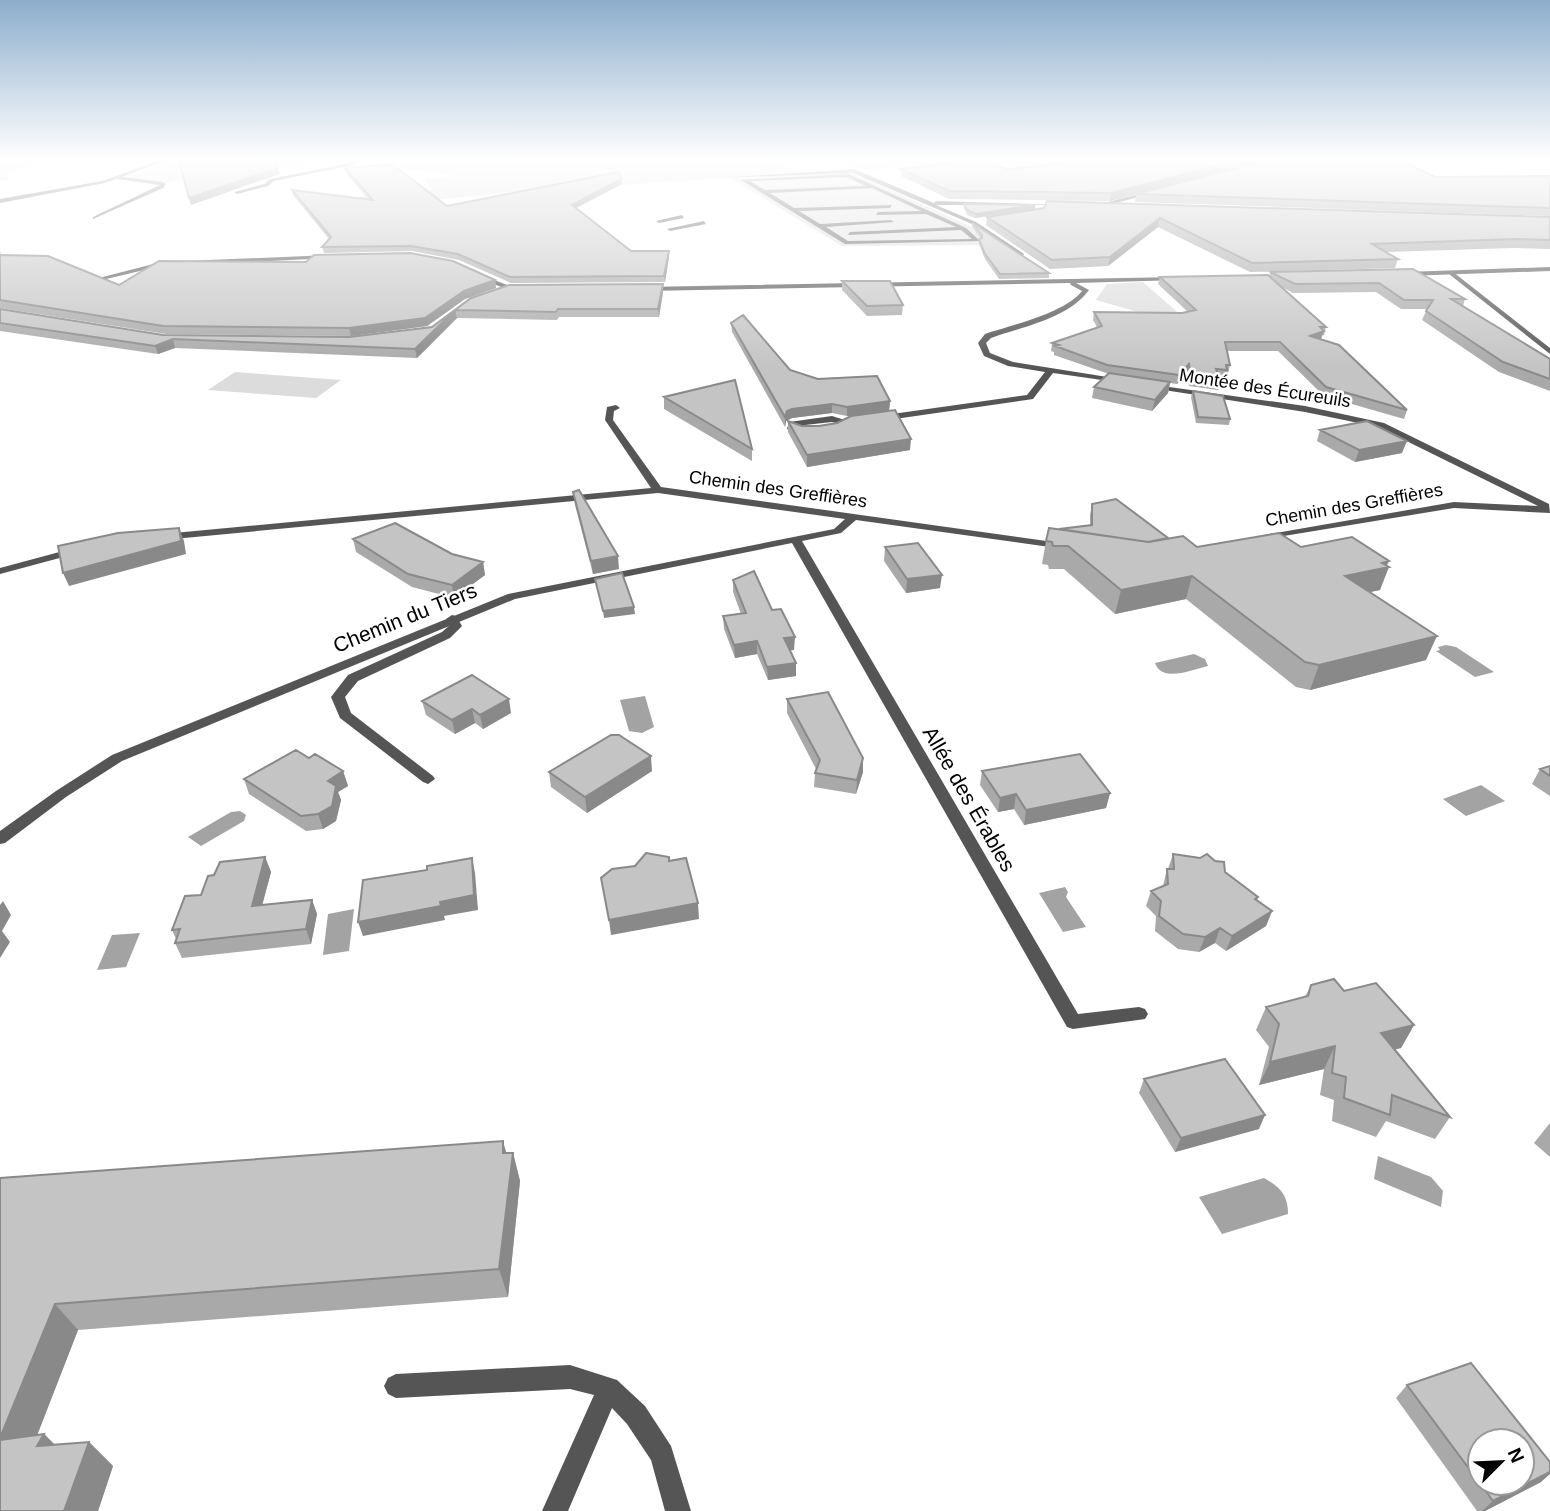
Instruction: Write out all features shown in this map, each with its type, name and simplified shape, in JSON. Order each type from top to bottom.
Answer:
[{"type":"street","points":[[822,228],[834,235]]},
{"type":"street","points":[[834,235],[845,228]]},
{"type":"street","points":[[834,235],[845,228]]},
{"type":"street","points":[[877,228],[891,235],[909,238],[952,234],[969,228]]},
{"type":"street","points":[[908,228],[977,241],[961,228]]},
{"type":"street","points":[[982,228],[1029,260]]},
{"type":"street","points":[[891,235],[919,231],[974,237]]},
{"type":"street","points":[[919,231],[926,238]]},
{"type":"street","points":[[903,232],[909,238]]},
{"type":"street","points":[[933,235],[952,234]]},
{"type":"street","points":[[102,278],[161,264],[334,257]]},
{"type":"street","points":[[468,269],[509,288],[535,289]]},
{"type":"street","points":[[1398,274],[1550,269]]},
{"type":"street","points":[[1451,273],[1550,352]]},
{"type":"street","points":[[1051,274],[1087,290],[1084,296],[988,336],[982,344],[987,354],[1051,370],[1130,382]]},
{"type":"street","points":[[641,289],[1190,278]]},
{"type":"street","points":[[499,292],[509,288]]},
{"type":"street","points":[[873,419],[1030,397],[1051,370]]},
{"type":"street","name":"Montée des Écureuils","points":[[1143,384],[1305,409],[1381,425],[1550,509]]},
{"type":"street","points":[[616,408],[610,409],[609,420],[658,490]]},
{"type":"street","points":[[847,422],[841,428],[799,432],[791,429],[792,424],[832,419],[860,421]]},
{"type":"street","name":"Chemin des Greffières","points":[[150,538],[658,490],[1077,548]]},
{"type":"street","name":"Chemin des Greffières","points":[[1252,541],[1454,505],[1550,509]]},
{"type":"street","name":"Chemin du Tiers","points":[[0,838],[117,758],[512,596],[837,531],[855,516]]},
{"type":"street","name":"Allée des Érables","points":[[795,539],[1073,1022],[1139,1014]]},
{"type":"street","points":[[0,571],[84,549]]},
{"type":"street","points":[[428,779],[345,715],[338,697],[353,678],[446,635],[456,626],[452,619]]},
{"type":"street","points":[[396,1386],[570,1377],[609,1388],[636,1415],[662,1455],[678,1511]]},
{"type":"street","points":[[555,1511],[609,1388]]},
{"type":"shaded area","points":[[812,228],[972,228],[991,245],[842,246]]},
{"type":"shaded area","points":[[1143,282],[1184,318],[1159,318],[1096,300],[1107,284]]},
{"type":"shaded area","points":[[235,372],[341,380],[316,398],[208,390]]},
{"type":"shaded area","points":[[1438,647],[1456,647],[1494,672],[1475,677],[1436,651],[1440,650]]},
{"type":"shaded area","points":[[1194,654],[1205,659],[1208,666],[1170,674],[1159,669],[1155,663]]},
{"type":"shaded area","points":[[645,696],[654,727],[642,733],[629,731],[620,700]]},
{"type":"shaded area","points":[[1481,785],[1505,801],[1466,816],[1443,799]]},
{"type":"shaded area","points":[[240,811],[246,815],[244,821],[201,846],[188,837],[231,812]]},
{"type":"shaded area","points":[[1065,887],[1068,892],[1066,897],[1086,927],[1063,932],[1039,893]]},
{"type":"shaded area","points":[[354,909],[349,951],[323,955],[328,914]]},
{"type":"shaded area","points":[[140,933],[126,967],[97,970],[112,935]]},
{"type":"shaded area","points":[[1378,1156],[1431,1177],[1443,1191],[1441,1207],[1374,1179]]},
{"type":"shaded area","points":[[1264,1178],[1282,1192],[1288,1214],[1222,1234],[1199,1197]]},
{"type":"building","points":[[323,228],[601,228],[631,251],[669,251],[664,276],[510,277],[458,254],[411,246],[322,247],[331,237]]},
{"type":"building","points":[[976,228],[1049,273],[1000,274],[985,254],[979,239],[982,235]]},
{"type":"building","points":[[1003,228],[1148,228],[1110,257],[1052,260]]},
{"type":"building","points":[[1179,228],[1550,228],[1550,240],[1372,244],[1398,259],[1252,263]]},
{"type":"building","points":[[410,253],[453,261],[495,280],[464,291],[425,318],[349,328],[163,326],[0,300],[0,255],[48,256],[119,285],[159,261],[306,262],[314,255]]},
{"type":"building","points":[[1413,269],[1465,299],[1451,299],[1550,359],[1550,379],[1503,362],[1426,311],[1433,300],[1404,300],[1379,283],[1295,284],[1270,272]]},
{"type":"building","points":[[1268,275],[1326,327],[1320,327],[1324,331],[1310,336],[1339,345],[1407,410],[1326,387],[1280,342],[1225,342],[1230,365],[1226,365],[1227,370],[1216,369],[1220,381],[1191,377],[1189,364],[1179,375],[1107,365],[1052,343],[1102,326],[1094,312],[1182,313],[1196,310],[1160,277]]},
{"type":"building","points":[[842,281],[890,281],[903,305],[867,306]]},
{"type":"building","points":[[663,284],[658,309],[558,309],[556,312],[455,310],[415,349],[173,339],[155,346],[0,323],[0,309],[163,335],[349,337],[432,327],[471,298],[509,285]]},
{"type":"building","points":[[743,315],[790,370],[818,379],[877,376],[890,401],[847,407],[832,404],[792,409],[787,411],[785,417],[731,323]]},
{"type":"building","points":[[1109,373],[1170,382],[1155,400],[1094,387]]},
{"type":"building","points":[[735,380],[752,449],[664,397]]},
{"type":"building","points":[[1193,391],[1223,396],[1230,419],[1198,417]]},
{"type":"building","points":[[895,410],[911,439],[807,455],[788,421],[802,426],[819,426],[837,423],[851,416]]},
{"type":"building","points":[[1367,421],[1407,441],[1359,450],[1320,430]]},
{"type":"building","points":[[579,490],[618,556],[591,561],[573,492]]},
{"type":"building","points":[[1116,499],[1168,538],[1148,542],[1059,529],[1092,525],[1092,504]]},
{"type":"building","points":[[395,523],[452,554],[483,562],[452,585],[408,574],[353,539]]},
{"type":"building","points":[[179,528],[181,541],[63,573],[58,546],[118,533]]},
{"type":"building","points":[[1049,528],[1149,542],[1183,536],[1197,547],[1279,533],[1301,547],[1352,537],[1389,561],[1382,563],[1389,567],[1345,576],[1437,636],[1319,665],[1305,662],[1192,576],[1121,590],[1068,546],[1053,546],[1052,542],[1046,541]]},
{"type":"building","points":[[918,543],[942,575],[907,579],[885,547]]},
{"type":"building","points":[[754,571],[772,610],[781,609],[795,637],[784,638],[796,663],[767,667],[757,641],[734,645],[723,616],[746,613],[733,580]]},
{"type":"building","points":[[622,573],[634,607],[603,611],[595,579]]},
{"type":"building","points":[[472,675],[509,699],[480,715],[472,709],[452,720],[422,701]]},
{"type":"building","points":[[828,692],[863,758],[857,780],[815,773],[820,760],[787,699]]},
{"type":"building","points":[[611,735],[619,735],[651,756],[585,797],[549,772]]},
{"type":"building","points":[[296,750],[309,758],[315,754],[343,771],[328,781],[336,786],[332,806],[318,814],[301,816],[244,779]]},
{"type":"building","points":[[1080,754],[1110,793],[1026,810],[1016,794],[1000,798],[982,771]]},
{"type":"building","points":[[1550,766],[1550,776],[1540,769]]},
{"type":"building","points":[[646,853],[669,857],[669,861],[686,858],[698,903],[609,920],[601,878],[612,869],[635,866]]},
{"type":"building","points":[[1173,854],[1200,858],[1207,854],[1215,861],[1224,862],[1225,872],[1272,911],[1232,936],[1220,928],[1205,937],[1183,934],[1159,916],[1161,901],[1151,891],[1168,884],[1167,869],[1174,869]]},
{"type":"building","points":[[265,857],[252,906],[312,900],[306,929],[175,943],[180,929],[172,930],[185,896],[201,895],[208,876],[214,875],[220,862]]},
{"type":"building","points":[[472,858],[474,895],[440,902],[441,906],[358,922],[363,880],[427,870],[427,866]]},
{"type":"building","points":[[1334,979],[1344,991],[1376,983],[1414,1025],[1381,1033],[1450,1117],[1392,1095],[1390,1115],[1344,1098],[1346,1077],[1332,1073],[1335,1046],[1270,1062],[1279,1024],[1266,1007],[1308,996],[1311,985]]},
{"type":"building","points":[[1225,1059],[1265,1115],[1181,1138],[1144,1079]]},
{"type":"building","points":[[503,1141],[503,1153],[513,1153],[499,1269],[55,1304],[0,1438],[0,1178]]},
{"type":"building","points":[[1471,1363],[1522,1427],[1466,1427],[1466,1465],[1407,1385]]},
{"type":"building","points":[[44,1434],[37,1446],[89,1442],[64,1511],[0,1511],[0,1440]]},
{"type":"building","points":[[1536,1444],[1550,1462],[1550,1472],[1536,1479]]}]
